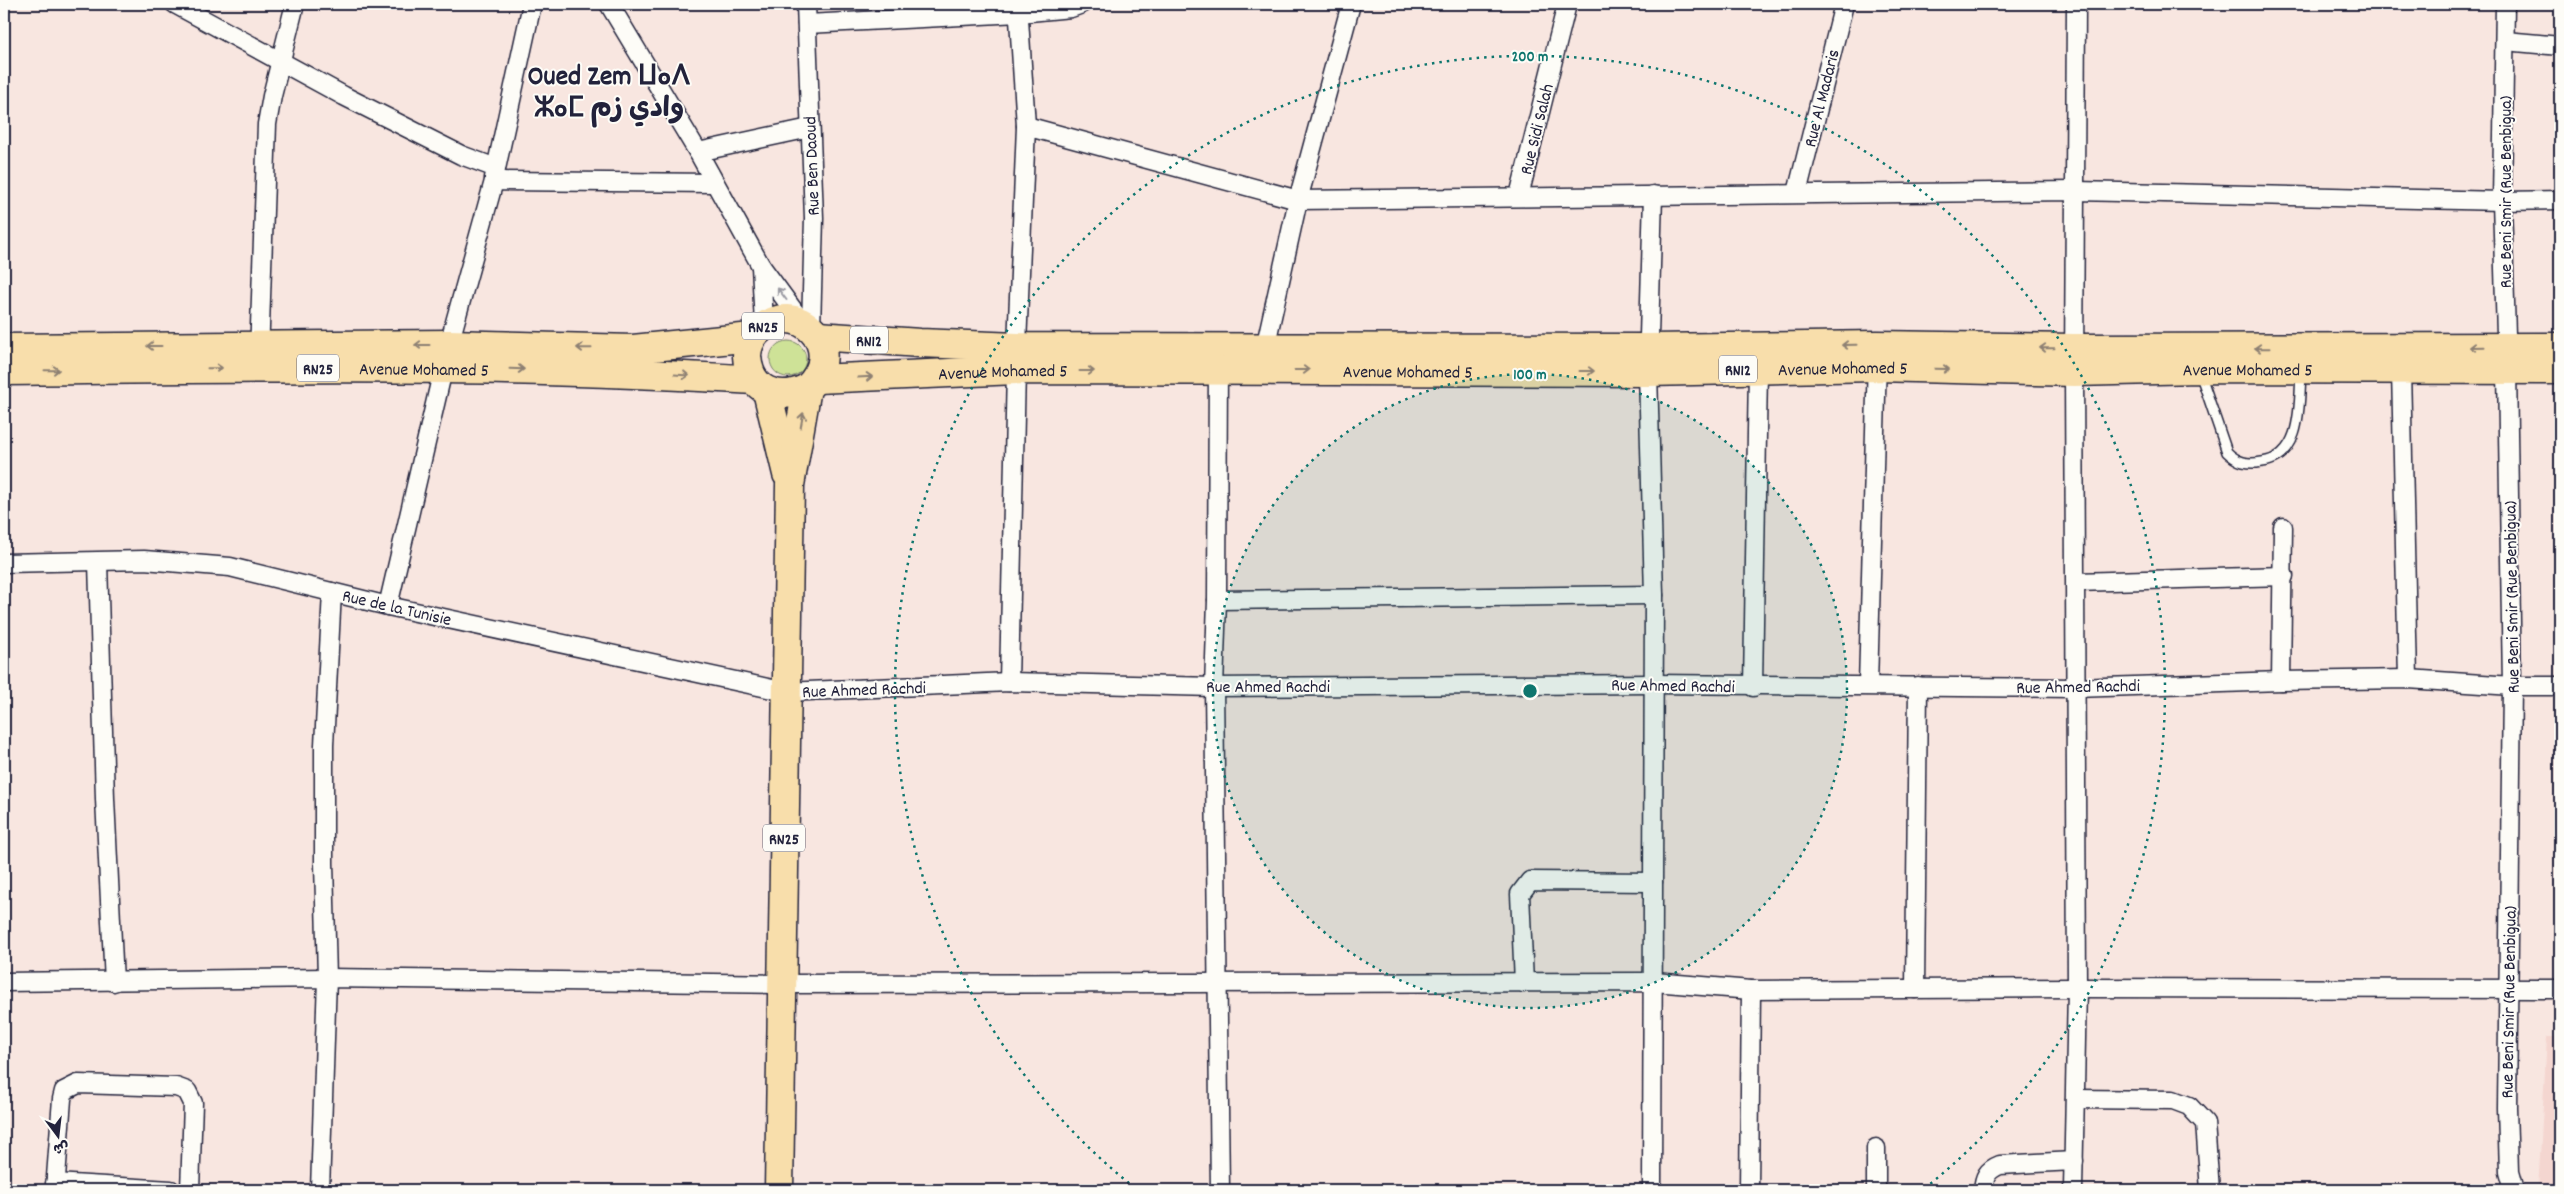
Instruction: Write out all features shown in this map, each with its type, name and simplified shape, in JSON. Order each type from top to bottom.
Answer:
[{"type":"main road","name":"RN25","points":[[633,360],[758,331],[783,318],[810,329],[824,358],[822,369],[812,384],[790,485],[779,1190]]},
{"type":"main road","name":"Avenue Mohamed 5","points":[[810,329],[1016,358],[1649,360],[1877,356],[2074,360],[2507,358],[2560,370]]},
{"type":"main road","name":"RN25","points":[[758,331],[747,351],[748,366],[761,386],[790,485]]},
{"type":"main road","name":"Avenue Mohamed 5","points":[[2302,360],[2401,370],[2507,358],[2560,347]]},
{"type":"main road","name":"Avenue Mohamed 5","points":[[4,348],[259,357],[447,356],[633,360]]},
{"type":"main road","name":"Avenue Mohamed 5","points":[[1649,360],[1758,369],[1877,356]]},
{"type":"main road","name":"Avenue Mohamed 5","points":[[4,370],[259,357]]},
{"type":"main road","name":"Avenue Mohamed 5","points":[[812,384],[916,374],[1016,358]]},
{"type":"main road","name":"RN25","points":[[633,360],[761,386],[780,395],[794,394],[812,384]]},
{"type":"street","points":[[175,4],[280,62],[495,174],[715,183]]},
{"type":"street","points":[[259,357],[267,124],[295,4]]},
{"type":"street","points":[[388,606],[447,356],[495,174],[532,4]]},
{"type":"street","points":[[609,4],[698,152],[760,266],[810,329]]},
{"type":"street","name":"Rue Ben Daoud","points":[[806,4],[814,218],[810,329]]},
{"type":"street","points":[[807,24],[1018,8],[1071,8],[1082,4]]},
{"type":"street","points":[[1263,358],[1298,200],[1351,4]]},
{"type":"street","name":"Rue Sidi Salah","points":[[1519,196],[1567,4]]},
{"type":"street","name":"Rue Al Madaris","points":[[1797,193],[1844,4]]},
{"type":"street","points":[[2074,1190],[2077,988],[2074,360],[2076,4]]},
{"type":"street","name":"Rue Beni Smir (Rue Benbigua)","points":[[2505,4],[2502,201],[2507,358],[2512,686],[2507,1108],[2508,1172],[2514,1190]]},
{"type":"street","points":[[1009,682],[1016,358],[1026,126],[1018,8]]},
{"type":"street","points":[[2505,41],[2560,46]]},
{"type":"street","points":[[1026,126],[1298,200],[2076,191],[2502,201],[2560,200]]},
{"type":"street","points":[[698,152],[810,128]]},
{"type":"street","points":[[1652,196],[1649,360],[1654,595],[1652,1190]]},
{"type":"street","points":[[758,331],[760,266]]},
{"type":"street","points":[[1868,685],[1877,356]]},
{"type":"street","points":[[1218,359],[1217,600],[1214,687],[1216,985],[1220,1190]]},
{"type":"street","points":[[1753,687],[1758,369]]},
{"type":"street","points":[[2401,370],[2408,679]]},
{"type":"street","points":[[2281,681],[2284,527]]},
{"type":"street","name":"Rue de la Tunisie","points":[[4,563],[144,560],[230,567],[388,606],[786,692]]},
{"type":"street","points":[[98,562],[105,799],[114,982]]},
{"type":"street","points":[[2076,582],[2284,576]]},
{"type":"street","points":[[320,1190],[327,978],[324,745],[332,592]]},
{"type":"street","points":[[1217,600],[1654,595]]},
{"type":"street","name":"Rue Ahmed Rachdi","points":[[786,692],[1009,682],[1214,687],[1653,684],[1753,687],[1868,685],[2075,688],[2408,679],[2512,686],[2560,686]]},
{"type":"street","points":[[1914,988],[1918,686]]},
{"type":"street","points":[[1524,983],[1520,894],[1530,881],[1653,882]]},
{"type":"street","points":[[4,982],[327,978],[781,984],[1216,985],[1654,982],[1751,990],[1914,988],[2560,989]]},
{"type":"street","points":[[1749,1190],[1751,990]]},
{"type":"street","points":[[171,1190],[55,1187],[64,1091],[70,1086],[78,1084],[176,1088],[187,1091],[193,1103],[190,1190]]},
{"type":"street","points":[[2075,1099],[2172,1100],[2189,1106],[2205,1123],[2210,1190]]},
{"type":"street","points":[[1876,1148],[1876,1190]]},
{"type":"street","points":[[1983,1190],[1989,1170],[2000,1165],[2074,1161]]},
{"type":"lane","points":[[2196,358],[2211,411],[2227,452],[2234,459],[2249,464],[2266,462],[2279,456],[2294,439],[2302,360]]},
{"type":"shaded area","points":[[2547,1037],[2560,1037],[2560,1190],[2538,1190]]},
{"type":"green space","points":[[788,341],[795,342],[801,346],[805,352],[805,366],[801,372],[795,376],[788,377],[781,376],[775,372],[771,366],[770,359],[771,352],[775,346],[781,342]]},
{"type":"district","name":"Oued Zem ⵡⴰⴷ ⵣⴰⵎ وادي زم","points":[[609,90]]}]
